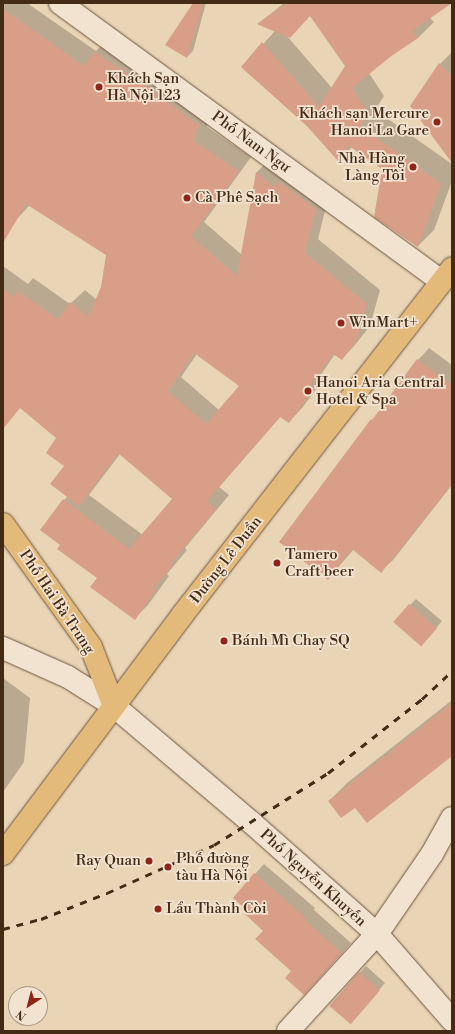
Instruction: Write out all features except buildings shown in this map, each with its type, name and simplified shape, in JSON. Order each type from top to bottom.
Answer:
[{"type":"main road","name":"Đường Lê Duẩn","points":[[3,854],[114,706],[447,274]]},
{"type":"main road","name":"Phố Hai Bà Trưng","points":[[3,524],[91,648],[114,706]]},
{"type":"street","name":"Phố Nam Ngư","points":[[60,3],[447,274]]},
{"type":"street","name":"Phố Nguyễn Khuyến","points":[[3,648],[68,677],[114,706],[252,823],[377,934],[452,1020]]},
{"type":"street","points":[[288,1031],[377,934],[432,854],[452,818]]},
{"type":"railway","points":[[3,929],[41,919],[107,893],[214,845],[328,773],[422,699],[452,671]]},
{"type":"place","name":"Khách Sạn Hà Nội 123","points":[[99,87]]},
{"type":"place","name":"Khách sạn Mercure Hanoi La Gare","points":[[437,122]]},
{"type":"place","name":"Nhà Hàng Làng Tôi","points":[[413,167]]},
{"type":"place","name":"Cà Phê Sạch","points":[[187,198]]},
{"type":"place","name":"WinMart+","points":[[341,323]]},
{"type":"place","name":"Hanoi Aria Central Hotel & Spa","points":[[308,391]]},
{"type":"place","name":"Tamero Craft beer","points":[[277,563]]},
{"type":"place","name":"Bánh Mì Chay SQ","points":[[224,641]]},
{"type":"place","name":"Ray Quan","points":[[149,861]]},
{"type":"place","name":"Phố đường tàu Hà Nội","points":[[168,867]]},
{"type":"place","name":"Lẩu Thành Còi","points":[[158,909]]}]
